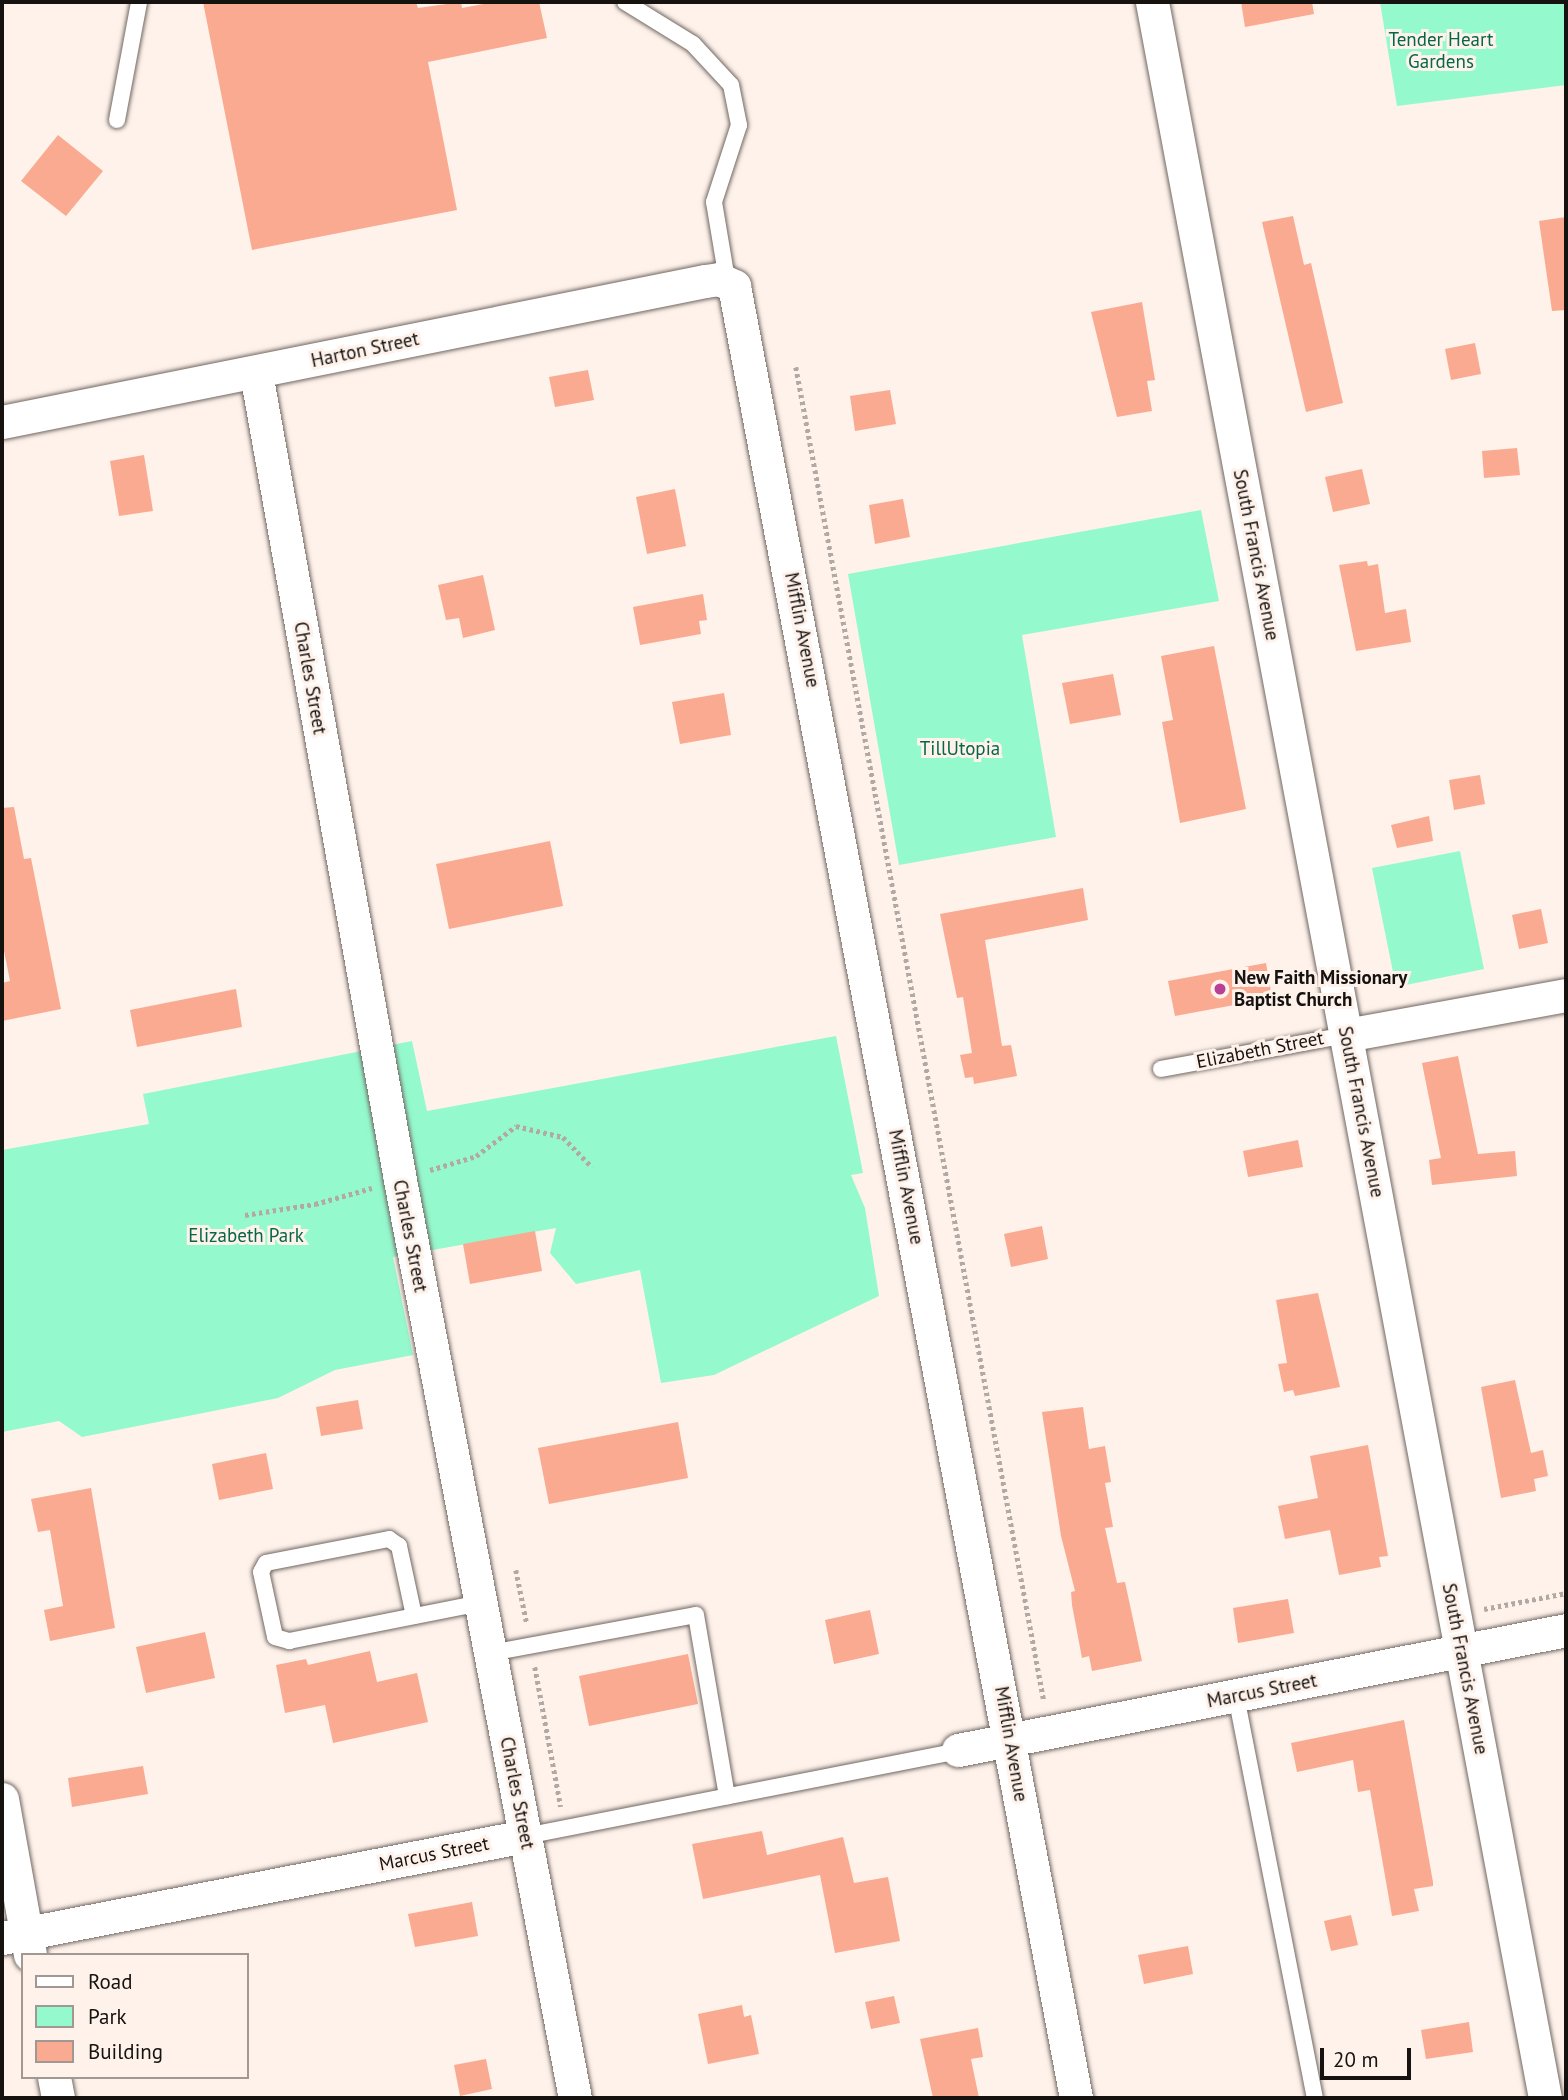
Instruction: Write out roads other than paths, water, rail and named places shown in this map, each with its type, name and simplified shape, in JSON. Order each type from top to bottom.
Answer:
[{"type":"street","name":"South Francis Avenue","points":[[1152,2],[1545,2098]]},
{"type":"street","name":"Harton Street","points":[[2,422],[727,280]]},
{"type":"street","name":"Mifflin Avenue","points":[[727,280],[738,294],[1076,2098]]},
{"type":"street","name":"Charles Street","points":[[256,373],[400,1180],[575,2098]]},
{"type":"street","name":"Elizabeth Street","points":[[1346,1035],[1566,995]]},
{"type":"street","name":"Marcus Street","points":[[953,1752],[1566,1630]]},
{"type":"street","points":[[2,1799],[19,1942]]},
{"type":"street","name":"Marcus Street","points":[[19,1942],[525,1836]]},
{"type":"street","points":[[54,2079],[58,2098]]},
{"type":"lane","points":[[117,120],[139,2]]},
{"type":"lane","points":[[625,2],[693,44],[732,85],[739,125],[714,202],[727,280]]},
{"type":"lane","name":"Elizabeth Street","points":[[1161,1069],[1346,1035]]},
{"type":"lane","points":[[414,1616],[399,1546],[389,1539],[266,1563],[261,1573],[275,1637],[289,1641],[481,1603]]},
{"type":"lane","points":[[491,1653],[695,1615],[727,1796]]},
{"type":"lane","points":[[1236,1696],[1315,2098]]},
{"type":"lane","name":"Marcus Street","points":[[525,1836],[953,1752]]},
{"type":"place","name":"New Faith Missionary Baptist Church","points":[[1220,989]]},
{"type":"park label","name":"Tender Heart Gardens","points":[[1441,51]]},
{"type":"park label","name":"TillUtopia","points":[[960,749]]},
{"type":"park label","name":"Elizabeth Park","points":[[246,1236]]}]
